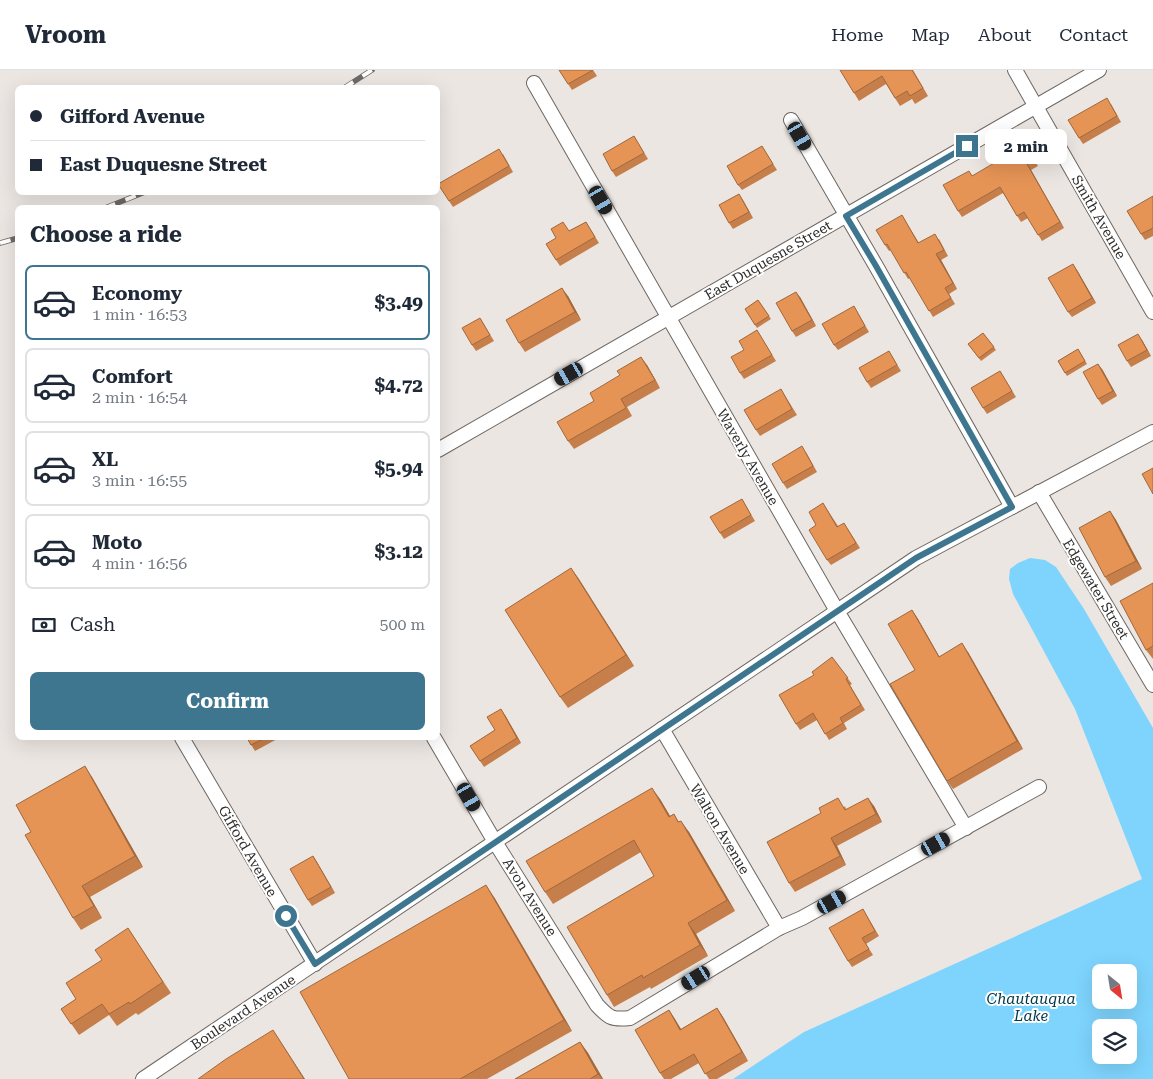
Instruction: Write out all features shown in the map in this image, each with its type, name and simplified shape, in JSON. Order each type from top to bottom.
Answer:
[{"type":"street","name":"Smith Avenue","points":[[1015,70],[1153,312]]},
{"type":"street","name":"East Duquesne Street","points":[[440,449],[1098,70]]},
{"type":"street","name":"Waverly Avenue","points":[[534,83],[837,611],[966,828]]},
{"type":"street","points":[[790,120],[876,266],[1012,507]]},
{"type":"street","name":"Boulevard Avenue","points":[[143,1079],[916,558],[1153,432]]},
{"type":"street","name":"Edgewater Street","points":[[1039,492],[1153,685]]},
{"type":"street","name":"Walton Avenue","points":[[662,729],[779,928]]},
{"type":"street","name":"Gifford Avenue","points":[[183,740],[315,964]]},
{"type":"street","name":"Avon Avenue","points":[[435,740],[495,842],[597,1005],[607,1015],[616,1020],[630,1018],[779,928]]},
{"type":"street","points":[[779,928],[802,918],[1039,787]]},
{"type":"water","name":"Chautauqua Lake","points":[[1030,558],[1045,560],[1056,567],[1084,609],[1153,728],[1153,1079],[733,1079],[804,1032],[1142,879],[1075,709],[1013,594],[1009,579],[1010,569]]},
{"type":"building","points":[[559,70],[593,70],[568,84]]},
{"type":"building","points":[[840,70],[912,70],[923,88],[910,96],[907,91],[895,98],[882,76],[854,93]]},
{"type":"building","points":[[1107,98],[1117,116],[1079,138],[1068,120]]},
{"type":"building","points":[[634,136],[644,153],[612,171],[603,154]]},
{"type":"building","points":[[1025,145],[1034,161],[1027,164],[1060,222],[1038,235],[1024,212],[1017,216],[1000,187],[958,211],[943,185],[969,171],[972,176]]},
{"type":"building","points":[[762,146],[773,164],[738,185],[727,166]]},
{"type":"building","points":[[499,149],[509,166],[449,201],[440,187],[440,183]]},
{"type":"building","points":[[739,194],[749,212],[729,223],[719,205]]},
{"type":"building","points":[[1153,196],[1153,228],[1141,234],[1127,211]]},
{"type":"building","points":[[902,215],[918,243],[935,234],[944,250],[936,254],[953,283],[945,288],[951,298],[929,311],[906,272],[904,273],[887,244],[885,245],[876,230]]},
{"type":"building","points":[[563,222],[569,231],[586,222],[595,237],[556,260],[546,244],[556,238],[551,229]]},
{"type":"building","points":[[1073,264],[1092,298],[1068,312],[1048,278]]},
{"type":"building","points":[[562,288],[575,312],[519,343],[506,320]]},
{"type":"building","points":[[796,292],[812,320],[792,331],[776,303]]},
{"type":"building","points":[[758,300],[769,316],[755,325],[745,309]]},
{"type":"building","points":[[854,306],[865,326],[834,345],[822,324]]},
{"type":"building","points":[[480,318],[490,335],[472,345],[462,328]]},
{"type":"building","points":[[757,330],[772,355],[740,373],[731,357],[744,350],[739,341]]},
{"type":"building","points":[[983,333],[994,347],[979,358],[968,344]]},
{"type":"building","points":[[1138,334],[1147,350],[1127,361],[1118,345]]},
{"type":"building","points":[[1078,349],[1085,361],[1065,373],[1058,361]]},
{"type":"building","points":[[889,351],[897,365],[867,382],[859,368]]},
{"type":"building","points":[[641,357],[655,380],[621,399],[626,408],[568,441],[557,422],[594,401],[590,393],[620,375],[617,371]]},
{"type":"building","points":[[1098,364],[1113,391],[1098,399],[1083,372]]},
{"type":"building","points":[[1000,371],[1012,391],[983,408],[971,388]]},
{"type":"building","points":[[781,389],[792,409],[756,430],[744,410]]},
{"type":"building","points":[[802,446],[813,466],[783,483],[772,464]]},
{"type":"building","points":[[1153,468],[1153,494],[1142,474]]},
{"type":"building","points":[[742,499],[751,515],[720,533],[710,517]]},
{"type":"building","points":[[823,503],[837,527],[844,523],[856,543],[827,560],[809,530],[816,525],[809,512]]},
{"type":"building","points":[[1110,511],[1136,561],[1105,577],[1079,528]]},
{"type":"building","points":[[571,568],[626,655],[560,697],[505,610]]},
{"type":"building","points":[[1153,583],[1153,646],[1146,650],[1120,601]]},
{"type":"building","points":[[912,610],[939,657],[962,643],[1017,741],[947,781],[890,684],[915,670],[888,624]]},
{"type":"building","points":[[832,657],[848,678],[846,679],[861,705],[840,718],[843,723],[825,734],[813,713],[796,724],[779,695],[814,675],[812,672]]},
{"type":"building","points":[[501,709],[517,738],[480,761],[470,746],[495,730],[487,717]]},
{"type":"building","points":[[248,740],[261,740],[251,745]]},
{"type":"building","points":[[85,766],[135,856],[82,886],[94,906],[73,918],[25,835],[31,832],[16,805]]},
{"type":"building","points":[[652,788],[669,817],[674,814],[678,822],[681,821],[727,900],[688,923],[700,945],[643,978],[642,975],[607,995],[567,927],[654,876],[634,840],[545,892],[526,861]]},
{"type":"building","points":[[838,798],[845,810],[868,798],[876,814],[831,838],[840,856],[789,883],[767,842],[821,813],[819,808]]},
{"type":"building","points":[[313,856],[331,887],[308,900],[290,869]]},
{"type":"building","points":[[486,885],[564,1020],[460,1079],[349,1079],[300,992]]},
{"type":"building","points":[[863,909],[875,931],[862,938],[869,949],[848,961],[829,928]]},
{"type":"building","points":[[128,928],[163,982],[130,1004],[129,1002],[109,1014],[102,1004],[71,1024],[61,1009],[76,999],[66,983],[102,960],[95,950]]},
{"type":"building","points":[[717,1008],[742,1052],[705,1074],[694,1054],[660,1073],[635,1030],[669,1010],[680,1030]]},
{"type":"building","points":[[273,1030],[304,1079],[198,1079],[226,1059]]},
{"type":"building","points":[[580,1042],[598,1074],[590,1079],[515,1079]]},
{"type":"railway","points":[[349,85],[372,70]]},
{"type":"railway","points":[[112,205],[138,195]]},
{"type":"railway","points":[[0,243],[15,239]]},
{"type":"route","points":[[286,916],[315,964],[916,558],[1012,507],[846,216],[967,146]]}]
